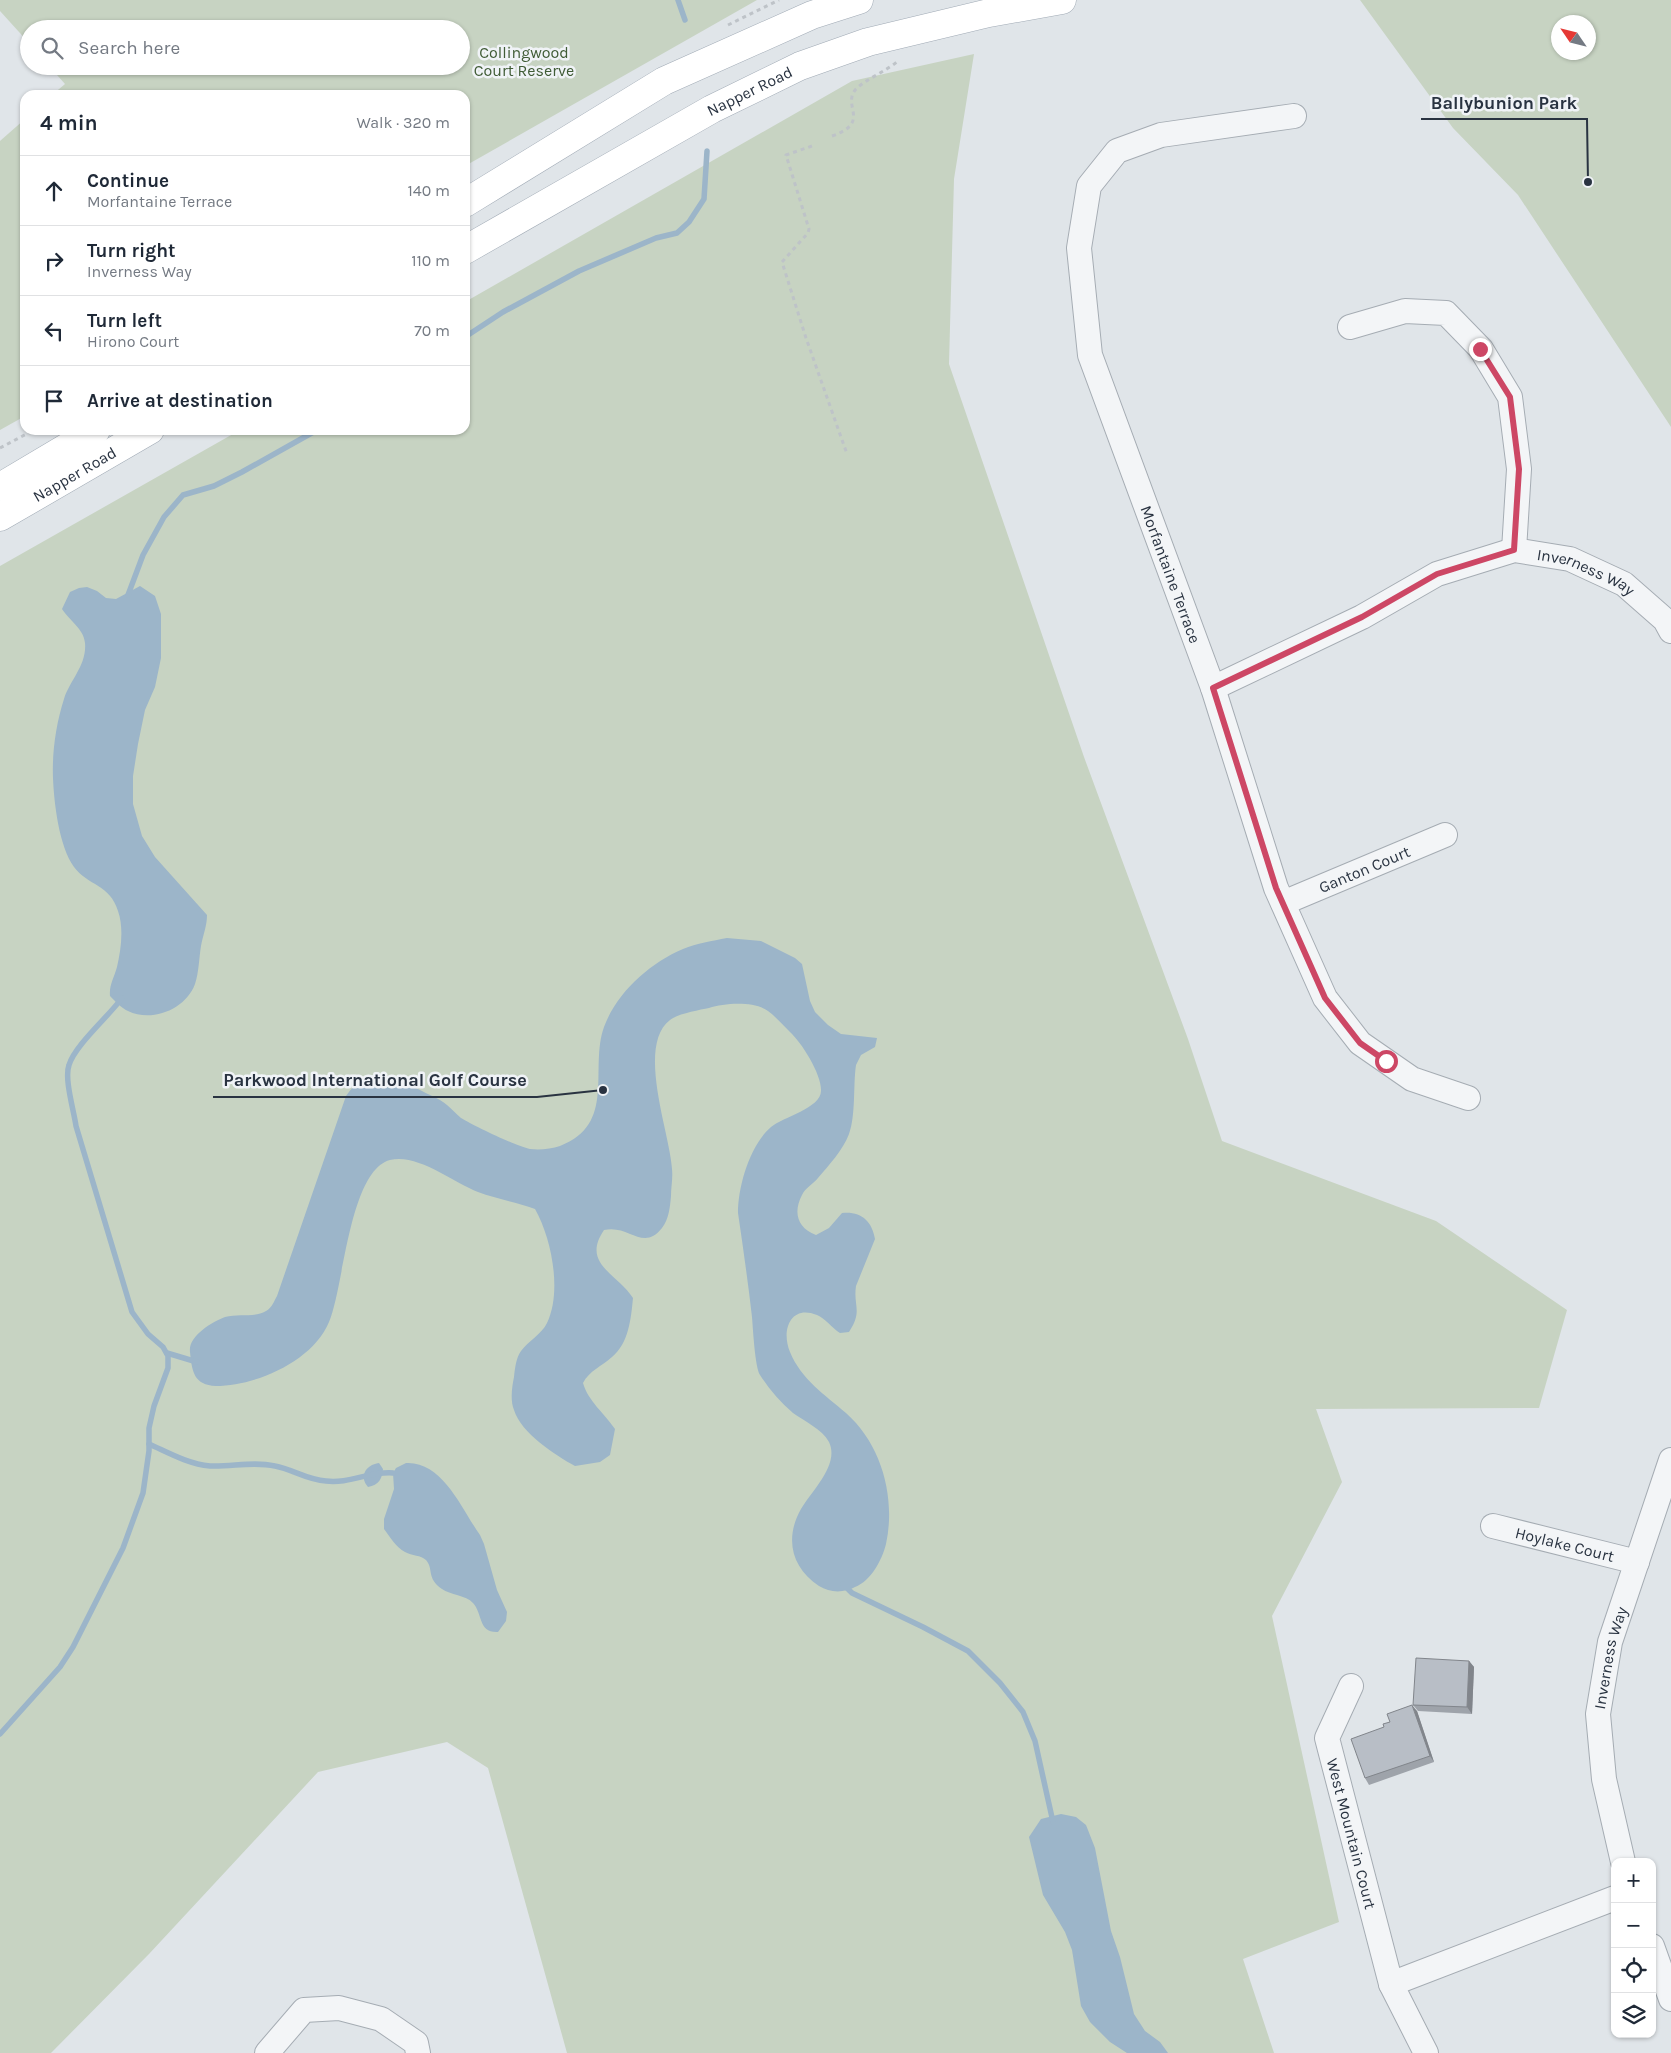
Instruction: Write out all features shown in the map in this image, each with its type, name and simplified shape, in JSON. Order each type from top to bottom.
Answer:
[{"type":"main road","points":[[470,200],[664,81],[714,57],[812,15],[860,0]]},
{"type":"main road","name":"Napper Road","points":[[470,247],[712,109],[800,66],[868,42],[990,13],[1062,0]]},
{"type":"main road","name":"Napper Road","points":[[0,487],[88,435]]},
{"type":"main road","name":"Napper Road","points":[[0,517],[141,435]]},
{"type":"street","name":"Morfantaine Terrace","points":[[1294,116],[1161,135],[1117,151],[1089,186],[1079,248],[1090,355],[1213,688],[1276,888],[1325,998],[1360,1043],[1412,1079],[1468,1098]]},
{"type":"street","points":[[1350,327],[1405,311],[1446,313],[1480,349],[1510,397],[1519,469],[1514,550]]},
{"type":"street","name":"Inverness Way","points":[[1213,688],[1362,617],[1437,574],[1514,550],[1570,559],[1624,584],[1665,620],[1671,631]]},
{"type":"street","name":"Ganton Court","points":[[1283,904],[1445,835]]},
{"type":"street","name":"Inverness Way","points":[[1622,1858],[1604,1779],[1598,1714],[1610,1642],[1671,1460]]},
{"type":"street","name":"Hoylake Court","points":[[1493,1526],[1637,1562]]},
{"type":"street","name":"West Mountain Court","points":[[1351,1686],[1327,1738],[1391,1984],[1426,2053]]},
{"type":"street","points":[[1391,1984],[1611,1900]]},
{"type":"street","points":[[1653,1948],[1671,1999]]},
{"type":"street","points":[[267,2053],[304,2010],[339,2008],[382,2019],[416,2043],[418,2053]]},
{"type":"path","points":[[832,136],[847,130],[851,126],[854,116],[852,96],[857,89],[886,70],[901,57]]},
{"type":"path","points":[[812,146],[786,155],[809,229],[808,233],[782,262],[806,338],[847,454]]},
{"type":"path","points":[[0,448],[25,435]]},
{"type":"green space","name":"Collingwood Court Reserve","points":[[0,0],[757,0],[470,163],[470,90],[58,90],[65,84],[57,75],[470,75],[470,20],[20,20],[20,33],[0,11]]},
{"type":"green space","points":[[1360,0],[1671,0],[1671,427],[1518,195],[1453,128]]},
{"type":"green space","points":[[974,54],[954,179],[949,364],[1084,757],[1188,1039],[1222,1141],[1436,1221],[1567,1310],[1539,1408],[1316,1409],[1342,1482],[1272,1616],[1339,1922],[1243,1959],[1274,2053],[567,2053],[488,1768],[447,1742],[318,1772],[149,1954],[51,2053],[0,2053],[0,566],[231,435],[470,435],[470,299],[852,81]]},
{"type":"green space","points":[[20,123],[20,419],[0,430],[0,141]]},
{"type":"water","points":[[140,586],[155,596],[161,614],[161,658],[155,687],[145,710],[138,744],[133,776],[133,804],[142,836],[155,857],[207,915],[197,975],[191,993],[176,1007],[157,1014],[147,1015],[125,1010],[110,996],[121,946],[120,918],[110,895],[80,873],[69,858],[58,824],[53,778],[54,748],[61,709],[67,692],[81,665],[85,651],[82,633],[62,609],[70,592],[79,588],[87,587],[97,591],[106,598],[116,599]]},
{"type":"water","points":[[727,938],[761,941],[795,958],[802,964],[810,1001],[815,1012],[828,1025],[841,1034],[877,1038],[875,1047],[861,1055],[856,1065],[853,1118],[849,1134],[831,1163],[803,1193],[799,1201],[797,1213],[801,1224],[816,1235],[829,1228],[842,1213],[860,1216],[871,1227],[875,1239],[856,1286],[856,1319],[849,1332],[840,1333],[820,1316],[800,1313],[794,1316],[787,1328],[787,1344],[800,1370],[814,1386],[846,1413],[858,1426],[869,1440],[883,1473],[887,1491],[889,1526],[882,1557],[866,1580],[851,1589],[828,1590],[810,1579],[797,1562],[792,1542],[796,1520],[801,1509],[828,1469],[831,1451],[826,1437],[793,1413],[775,1395],[758,1371],[738,1213],[740,1191],[751,1155],[764,1135],[777,1123],[815,1102],[821,1091],[815,1068],[800,1044],[771,1013],[762,1008],[747,1004],[731,1004],[688,1012],[670,1020],[660,1032],[656,1049],[655,1069],[672,1169],[669,1213],[662,1228],[655,1235],[648,1238],[613,1229],[604,1230],[598,1242],[599,1260],[633,1298],[628,1330],[622,1345],[612,1357],[592,1372],[583,1383],[593,1402],[615,1429],[610,1455],[600,1462],[575,1466],[558,1456],[531,1435],[518,1419],[513,1406],[512,1389],[518,1357],[524,1347],[545,1327],[554,1296],[553,1266],[550,1250],[541,1221],[535,1209],[478,1192],[423,1164],[412,1161],[390,1160],[376,1169],[365,1185],[350,1232],[329,1322],[321,1336],[310,1348],[282,1369],[232,1385],[209,1385],[203,1383],[195,1376],[190,1346],[202,1330],[225,1317],[261,1313],[268,1310],[274,1302],[346,1096],[354,1086],[370,1077],[388,1077],[437,1098],[461,1118],[515,1144],[530,1149],[549,1149],[560,1146],[578,1136],[589,1124],[595,1110],[598,1094],[600,1043],[604,1027],[617,1002],[636,980],[671,955],[694,945]]},
{"type":"water","points":[[379,1463],[383,1469],[381,1479],[375,1485],[368,1487],[364,1479],[365,1472],[370,1466]]},
{"type":"water","points":[[406,1463],[419,1464],[441,1478],[480,1535],[497,1590],[507,1612],[506,1621],[498,1632],[487,1629],[484,1626],[476,1607],[470,1600],[445,1591],[437,1585],[426,1560],[402,1550],[393,1542],[384,1529],[384,1519],[394,1489],[393,1473],[396,1468]]},
{"type":"water","points":[[1061,1814],[1076,1817],[1086,1825],[1095,1848],[1111,1931],[1120,1957],[1134,2014],[1145,2031],[1160,2042],[1168,2053],[1127,2053],[1110,2042],[1090,2022],[1081,2006],[1072,1950],[1065,1932],[1043,1895],[1029,1837],[1041,1819]]},
{"type":"building","points":[[1416,1658],[1469,1661],[1467,1707],[1413,1705]]},
{"type":"building","points":[[1412,1705],[1430,1756],[1365,1778],[1351,1739],[1384,1727],[1383,1724],[1390,1722],[1387,1714]]},
{"type":"waterway","points":[[678,0],[685,20]]},
{"type":"waterway","points":[[470,334],[503,312],[579,271],[656,238],[677,233],[689,222],[704,199],[707,151]]},
{"type":"waterway","points":[[128,595],[143,555],[164,517],[183,495],[214,486],[308,435]]},
{"type":"waterway","points":[[0,1734],[60,1667],[73,1647],[123,1548],[143,1493],[149,1451],[149,1428],[154,1406],[168,1368],[168,1356],[163,1347],[148,1334],[132,1312],[76,1126],[68,1086],[68,1071],[72,1057],[122,998]]},
{"type":"waterway","points":[[167,1353],[197,1362]]},
{"type":"waterway","points":[[149,1444],[179,1458],[202,1465],[267,1465],[281,1467],[319,1480],[343,1481],[376,1474],[393,1473]]},
{"type":"waterway","points":[[843,1584],[852,1593],[968,1651],[1000,1683],[1023,1712],[1035,1741],[1053,1822]]},
{"type":"place","name":"Ballybunion Park","points":[[1588,182]]},
{"type":"place","name":"Parkwood International Golf Course","points":[[603,1090]]},
{"type":"route","points":[[1386,1061],[1360,1043],[1325,998],[1276,888],[1213,688],[1362,617],[1437,574],[1514,550],[1519,469],[1510,397],[1480,349]]}]
